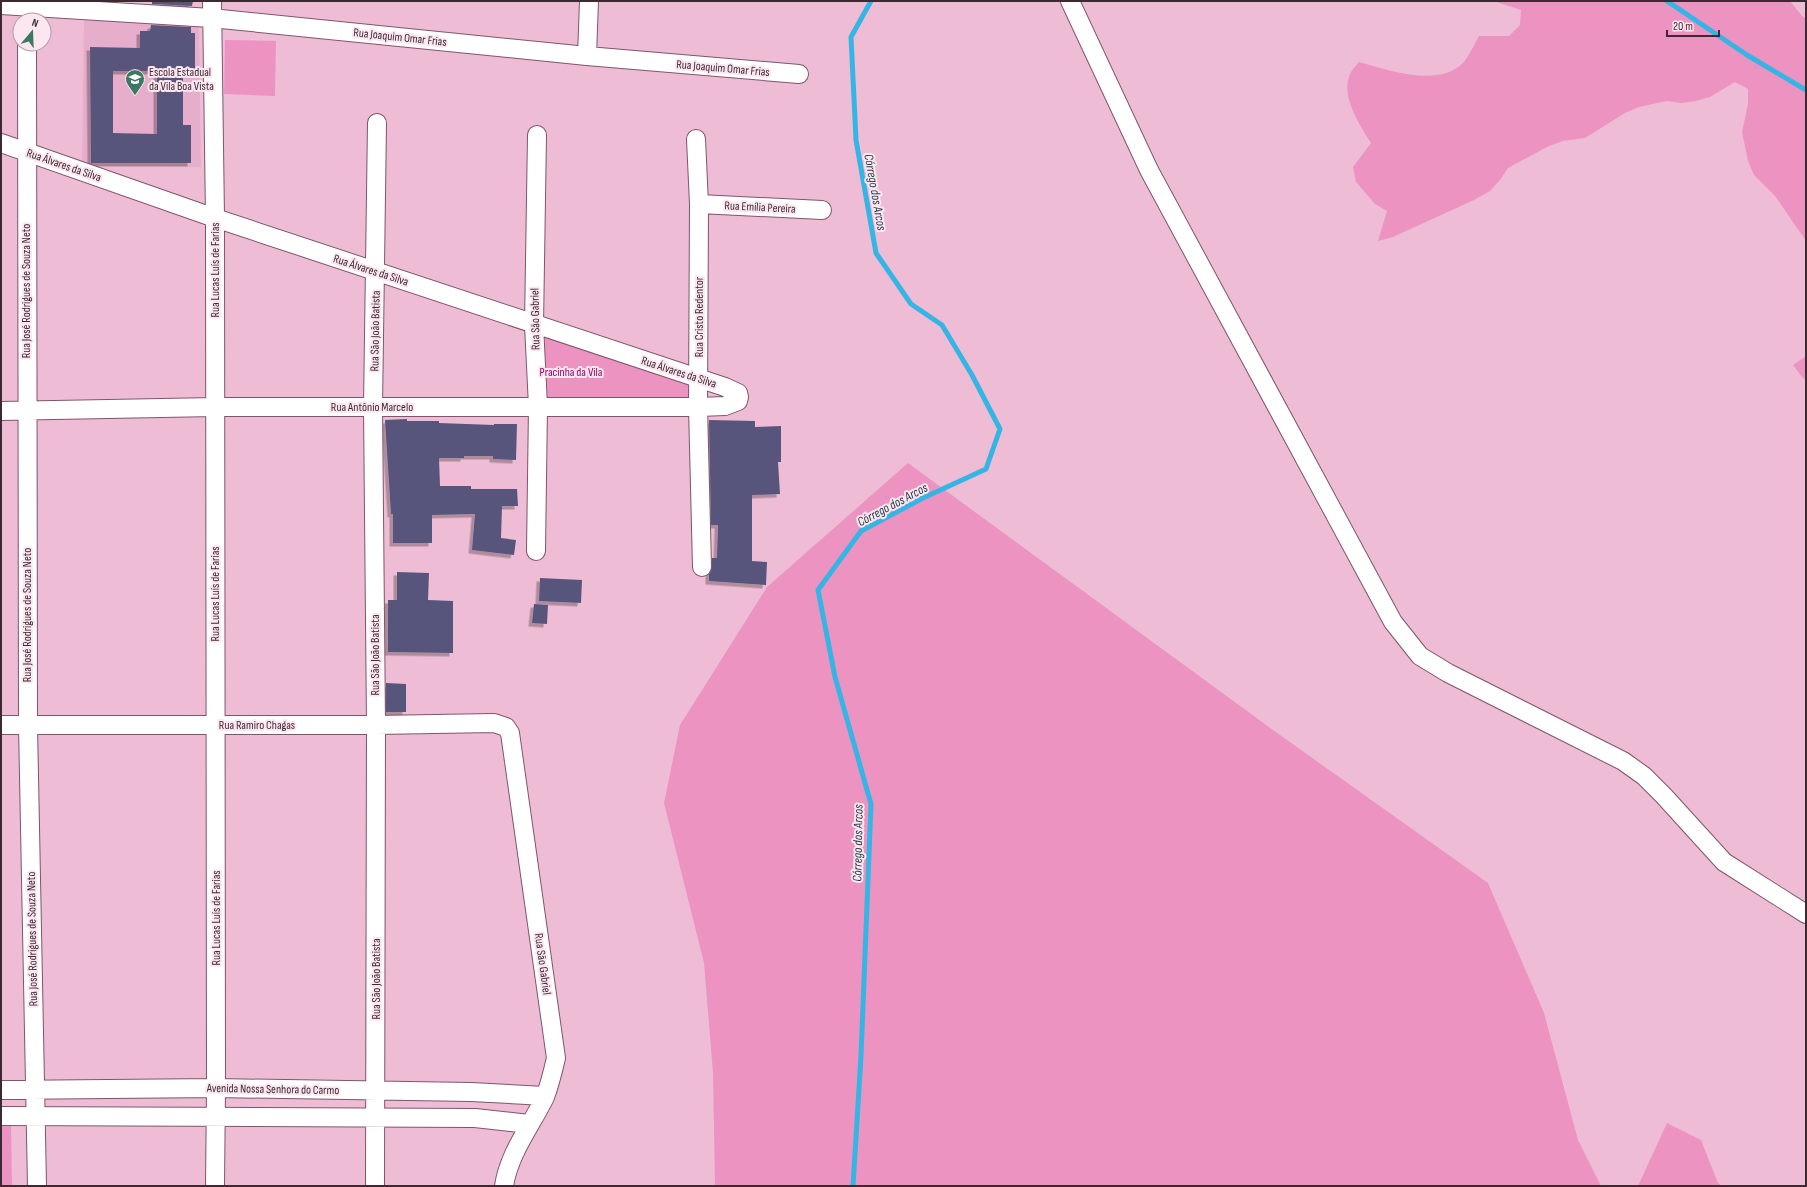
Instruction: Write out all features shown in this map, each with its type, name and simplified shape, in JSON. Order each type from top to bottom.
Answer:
[{"type":"street","points":[[587,56],[589,1]]},
{"type":"street","points":[[1070,1],[1149,170],[1393,622],[1405,639],[1420,656],[1448,673],[1623,761],[1644,776],[1724,862],[1806,914]]},
{"type":"street","name":"Rua Joaquim Omar Frias","points":[[1,6],[28,9],[212,9],[587,56],[799,74]]},
{"type":"street","name":"Rua Lucas Luís de Farias","points":[[212,9],[216,407],[215,1186]]},
{"type":"street","name":"Rua José Rodrigues de Souza Neto","points":[[27,52],[26,410],[28,725],[35,1089],[34,1116],[37,1186]]},
{"type":"street","name":"Rua São João Batista","points":[[375,1186],[376,725],[373,407],[377,123]]},
{"type":"street","name":"Rua São Gabriel","points":[[536,551],[538,406],[534,325],[537,135]]},
{"type":"street","name":"Rua Cristo Redentor","points":[[696,139],[699,204],[698,407],[702,567]]},
{"type":"street","name":"Rua Álvares da Silva","points":[[1,143],[215,218],[735,391],[740,397]]},
{"type":"street","name":"Rua Emília Pereira","points":[[699,204],[822,210]]},
{"type":"street","name":"Rua Antônio Marcelo","points":[[1,411],[216,407],[698,407],[725,406],[738,401],[740,397]]},
{"type":"street","name":"Rua Ramiro Chagas","points":[[1,725],[376,725],[494,723],[506,726],[510,733]]},
{"type":"street","name":"Rua São Gabriel","points":[[504,1186],[509,1165],[529,1124],[545,1096],[551,1081],[556,1058],[510,733]]},
{"type":"street","name":"Avenida Nossa Senhora do Carmo","points":[[1,1090],[216,1088],[376,1092],[471,1092],[545,1096]]},
{"type":"street","points":[[1,1116],[376,1119],[475,1118],[529,1124]]},
{"type":"shaded area","name":"Escola Estadual da Vila Boa Vista","points":[[84,19],[199,26],[201,167],[82,166]],"holes":[[[175,32],[195,33],[195,70],[183,70],[183,125],[191,125],[191,163],[91,162],[91,133],[157,134],[157,71],[113,71],[91,121],[90,48],[140,48]]]},
{"type":"green space","points":[[1493,1],[1790,1],[1803,17],[1806,18],[1806,241],[1775,196],[1754,175],[1748,161],[1742,132],[1748,104],[1748,89],[1735,82],[1710,97],[1696,101],[1681,103],[1667,101],[1639,107],[1625,113],[1585,138],[1563,141],[1549,146],[1508,168],[1490,191],[1474,200],[1393,237],[1378,241],[1387,211],[1375,204],[1356,182],[1353,167],[1371,143],[1357,119],[1349,101],[1348,83],[1350,74],[1359,62],[1412,75],[1440,75],[1453,70],[1463,63],[1479,36],[1509,36],[1520,25],[1521,10]]},
{"type":"green space","points":[[225,40],[276,41],[275,96],[224,94]]},
{"type":"green space","name":"Pracinha da Vila","points":[[545,335],[693,383],[691,401],[543,400]]},
{"type":"green space","points":[[1806,356],[1806,380],[1793,365]]},
{"type":"green space","points":[[908,463],[1273,730],[1488,883],[1544,1013],[1578,1140],[1601,1186],[715,1186],[713,1073],[704,963],[664,803],[680,725],[767,587]]},
{"type":"green space","points":[[1,1123],[11,1123],[12,1186],[1,1186]]},
{"type":"green space","points":[[1667,1123],[1701,1140],[1718,1183],[1722,1186],[1638,1186]]},
{"type":"building","points":[[152,1],[193,1],[192,6],[152,4]]},
{"type":"building","points":[[151,25],[191,27],[191,33],[195,33],[195,70],[183,70],[183,125],[191,125],[191,163],[91,163],[90,47],[140,48],[140,31],[150,31]],"holes":[[[113,71],[157,71],[157,134],[113,133]]]},
{"type":"building","points":[[407,419],[407,421],[439,421],[439,423],[494,425],[517,424],[516,460],[493,459],[493,456],[439,458],[440,486],[471,486],[471,489],[517,489],[518,506],[502,506],[501,538],[516,540],[514,555],[472,550],[475,514],[432,515],[432,543],[393,543],[393,514],[391,514],[385,420]]},
{"type":"building","points":[[709,420],[755,421],[755,427],[781,426],[781,462],[778,462],[780,494],[752,495],[752,561],[767,562],[766,585],[709,581],[712,558],[717,558],[718,525],[711,525]]},
{"type":"building","points":[[397,572],[429,573],[428,600],[453,601],[453,653],[388,652],[388,600],[397,600]]},
{"type":"building","points":[[540,578],[582,580],[581,603],[539,601]]},
{"type":"building","points":[[534,604],[548,605],[547,624],[532,623]]},
{"type":"building","points":[[386,683],[406,684],[406,712],[386,712]]},
{"type":"waterway","name":"Córrego dos Arcos","points":[[853,1186],[861,1056],[871,804],[835,677],[818,590],[861,531],[923,498],[986,469],[1000,429],[972,375],[942,325],[911,304],[876,253],[856,140],[851,37],[871,1]]},
{"type":"waterway","points":[[1667,1],[1747,55],[1806,90]]},
{"type":"place","name":"Escola Estadual da Vila Boa Vista","points":[[135,96]]}]
